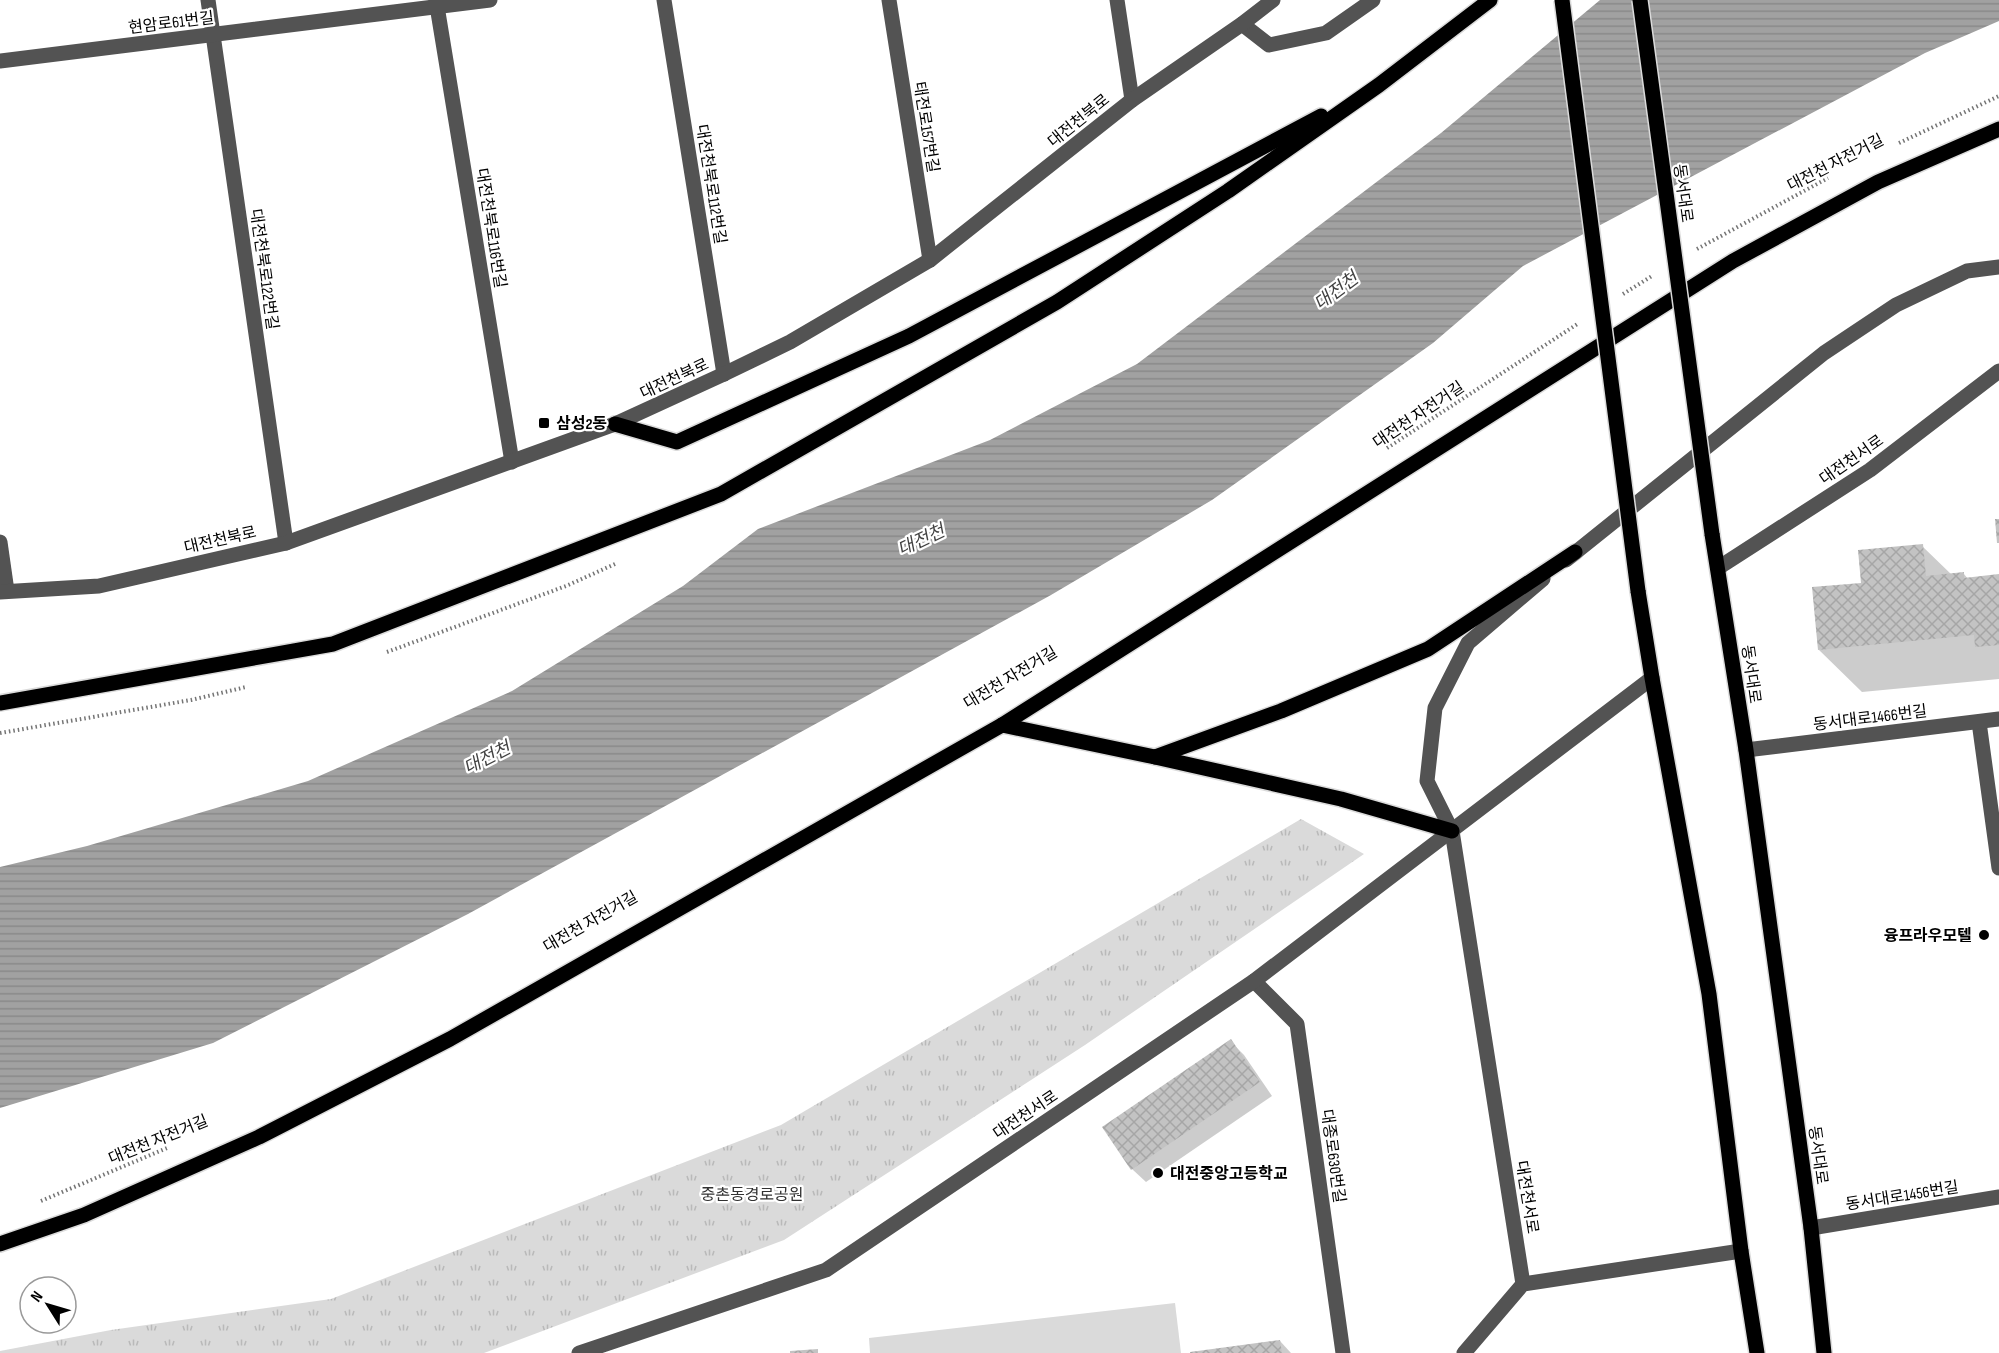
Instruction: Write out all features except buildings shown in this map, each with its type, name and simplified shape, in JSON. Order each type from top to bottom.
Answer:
[{"type":"main road","points":[[0,703],[333,644],[721,494],[1057,302],[1228,191],[1379,85],[1490,0]]},
{"type":"main road","points":[[1562,0],[1638,591],[1709,994],[1741,1251],[1757,1353]]},
{"type":"main road","name":"동서대로","points":[[1640,0],[1712,534],[1746,750],[1811,1228],[1824,1353]]},
{"type":"main road","points":[[615,424],[677,442],[909,336],[1379,85]]},
{"type":"main road","points":[[0,1244],[84,1215],[259,1137],[450,1039],[1002,725],[1733,261],[1878,182],[1999,129]]},
{"type":"main road","points":[[1155,757],[1281,711],[1428,649],[1575,552]]},
{"type":"main road","points":[[1002,725],[1341,799],[1452,831]]},
{"type":"street","name":"대전천북로122번길","points":[[208,0],[286,543]]},
{"type":"street","name":"현암로61번길","points":[[0,61],[213,35],[437,3],[490,0]]},
{"type":"street","name":"대전천북로112번길","points":[[664,0],[724,374]]},
{"type":"street","name":"태전로157번길","points":[[889,0],[930,260]]},
{"type":"street","points":[[1117,0],[1132,100]]},
{"type":"street","name":"대전천북로","points":[[3,591],[99,586],[286,543],[615,424],[724,374],[789,342],[930,260],[1132,100],[1273,0]]},
{"type":"street","points":[[1242,24],[1269,45],[1326,33],[1372,0]]},
{"type":"street","name":"대전천북로116번길","points":[[437,3],[512,462]]},
{"type":"street","points":[[1452,831],[1427,781],[1435,708],[1468,643],[1575,552],[1824,353],[1896,305],[1968,271],[1999,267]]},
{"type":"street","name":"대전천서로","points":[[1718,568],[1870,470],[1999,371]]},
{"type":"street","points":[[0,542],[3,591]]},
{"type":"street","name":"대전천서로","points":[[579,1353],[826,1269],[1254,981],[1652,678]]},
{"type":"street","name":"동서대로1466번길","points":[[1746,750],[1999,719]]},
{"type":"street","points":[[1980,722],[1999,868]]},
{"type":"street","name":"대전천서로","points":[[1452,831],[1523,1284]]},
{"type":"street","name":"대종로630번길","points":[[1254,981],[1297,1024],[1343,1353]]},
{"type":"street","name":"동서대로1456번길","points":[[1811,1228],[1999,1197]]},
{"type":"street","points":[[1464,1353],[1523,1284],[1741,1251]]},
{"type":"path","name":"대전천 자전거길","points":[[1889,148],[1999,96]]},
{"type":"path","name":"대전천 자전거길","points":[[1694,250],[1838,174]]},
{"type":"path","points":[[1615,299],[1655,274]]},
{"type":"path","name":"대전천 자전거길","points":[[1380,453],[1586,318]]},
{"type":"path","name":"대전천 자전거길","points":[[34,1204],[175,1145]]},
{"type":"green space","name":"중촌동경로공원","points":[[1301,819],[1364,854],[1085,1045],[784,1240],[484,1353],[0,1353],[0,1351],[111,1330],[331,1299],[781,1125]]},
{"type":"green space","points":[[1175,1303],[1181,1353],[870,1353],[869,1338]]},
{"type":"water","name":"대전천","points":[[1600,0],[1999,0],[1999,21],[1925,53],[1523,266],[1433,343],[1212,500],[1051,595],[468,914],[213,1043],[0,1108],[0,867],[87,846],[308,781],[512,691],[683,586],[758,529],[990,440],[1137,364],[1441,133]]},
{"type":"place","name":"삼성2동","points":[[544,423]]},
{"type":"place","name":"융프라우모텔","points":[[1984,935]]},
{"type":"place","name":"대전중앙고등학교","points":[[1158,1173]]}]
